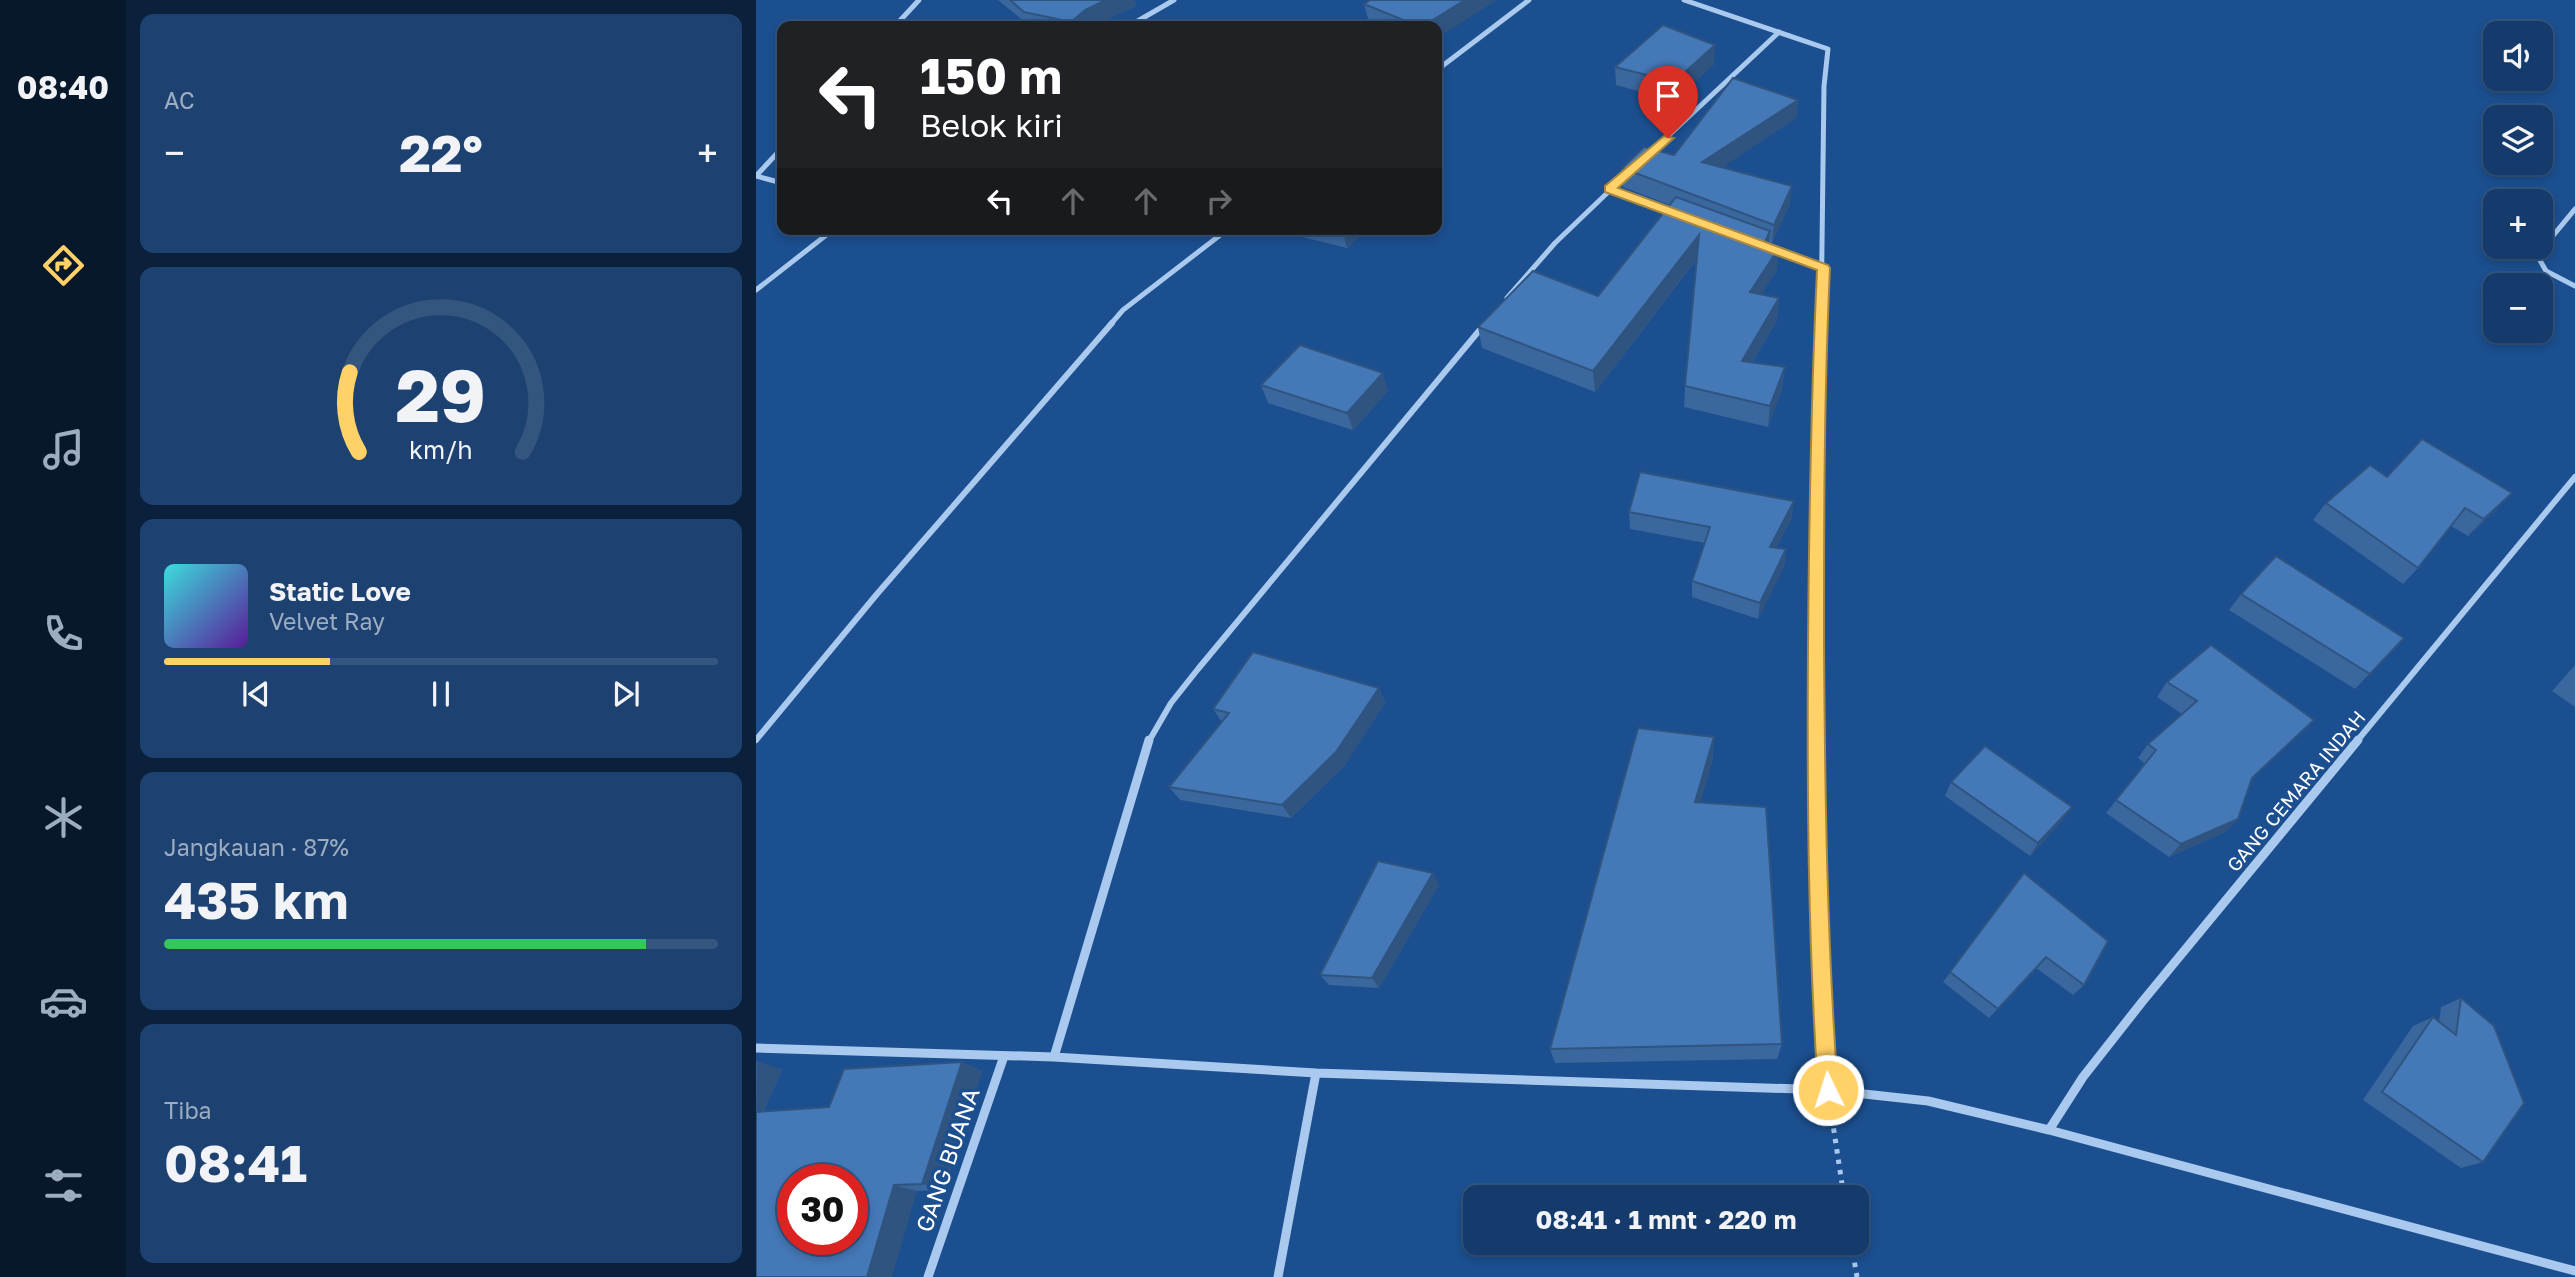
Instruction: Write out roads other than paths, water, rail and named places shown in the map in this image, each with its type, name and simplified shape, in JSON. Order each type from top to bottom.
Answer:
[{"type":"street","points":[[900,21],[919,0]]},
{"type":"street","points":[[1138,21],[1174,0]]},
{"type":"street","points":[[1442,66],[1529,0]]},
{"type":"street","points":[[1684,0],[1828,50],[1825,60],[1822,126],[1824,268],[1817,412],[1816,806],[1819,955],[1828,1090]]},
{"type":"street","points":[[1639,163],[1779,32]]},
{"type":"street","points":[[777,153],[756,176],[777,182]]},
{"type":"street","points":[[1502,304],[1555,243],[1629,172]]},
{"type":"street","points":[[1609,189],[1681,216]]},
{"type":"street","points":[[2575,208],[2537,255],[2544,270],[2575,286]]},
{"type":"street","points":[[756,290],[826,235]]},
{"type":"street","points":[[756,740],[877,594],[1123,310],[1220,235]]},
{"type":"street","points":[[1765,247],[1824,268]]},
{"type":"street","points":[[1054,1057],[1150,737],[1171,702],[1485,324]]},
{"type":"street","name":"GANG CEMARA INDAH","points":[[2049,1130],[2083,1077],[2142,1002],[2575,477]]},
{"type":"street","points":[[756,1048],[1054,1057],[1316,1073],[1828,1090],[1928,1101],[2049,1130],[2575,1271]]},
{"type":"street","name":"GANG BUANA","points":[[928,1277],[1004,1056]]},
{"type":"street","points":[[1278,1277],[1316,1073]]}]
